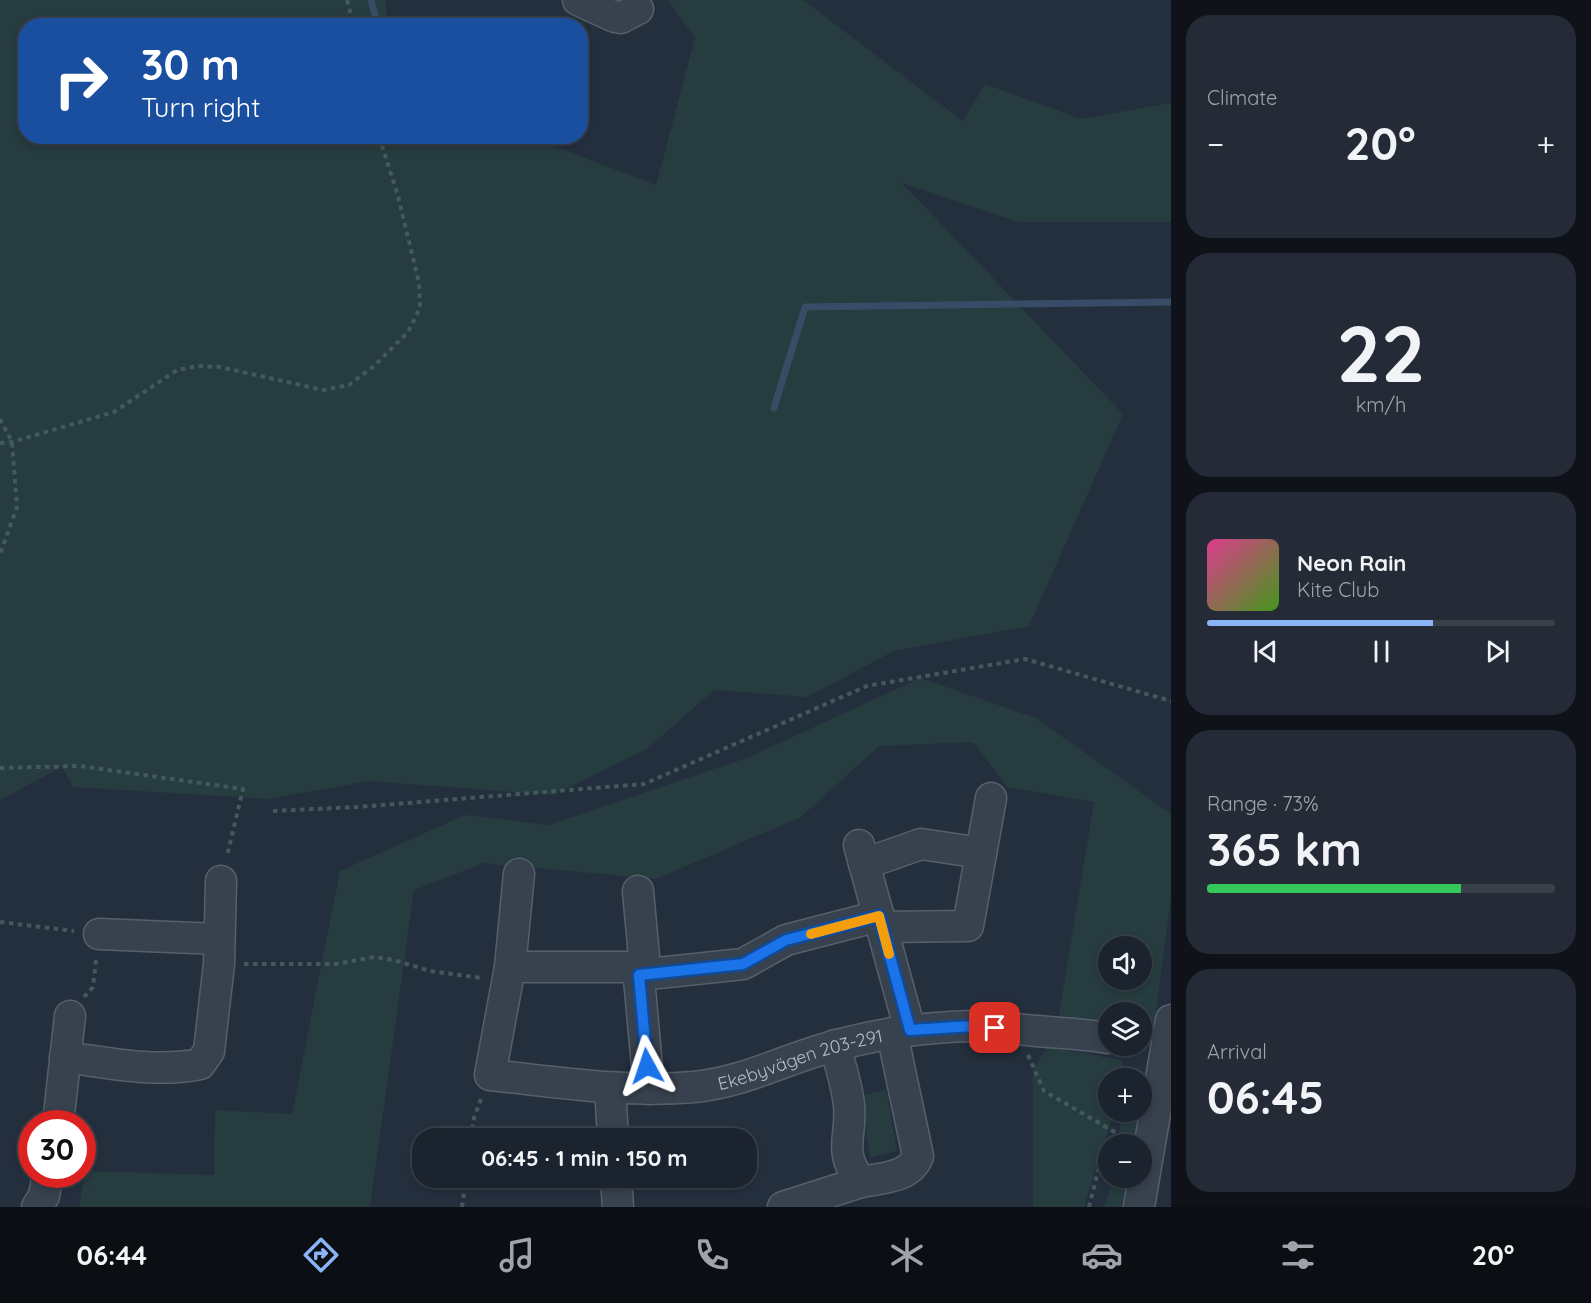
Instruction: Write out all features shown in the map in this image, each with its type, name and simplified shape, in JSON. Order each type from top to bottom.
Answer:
[{"type":"street","points":[[578,0],[621,18],[639,9]]},
{"type":"street","points":[[509,974],[638,971],[743,964],[786,940],[880,922],[968,926],[991,798]]},
{"type":"street","points":[[783,1207],[861,1182],[906,1172],[915,1164],[918,1156],[901,1031],[880,922],[862,854],[921,844],[981,853]]},
{"type":"street","points":[[490,1076],[509,974],[519,874]]},
{"type":"street","points":[[65,1057],[136,1066],[184,1067],[200,1064],[209,1052],[219,951],[221,881]]},
{"type":"street","points":[[638,891],[644,957],[638,971],[649,1089]]},
{"type":"street","points":[[99,934],[219,951]]},
{"type":"street","points":[[59,1110],[70,1016]]},
{"type":"street","name":"Ekebyvägen 203-291","points":[[490,1076],[610,1088],[649,1089],[696,1086],[751,1076],[835,1045],[901,1031],[973,1026],[1098,1037]]},
{"type":"street","points":[[1139,1207],[1160,1037]]},
{"type":"street","points":[[835,1045],[849,1106],[847,1152],[850,1168],[861,1182]]},
{"type":"street","points":[[610,1088],[612,1128]]},
{"type":"street","points":[[37,1207],[44,1196],[45,1188]]},
{"type":"street","points":[[617,1188],[618,1207]]},
{"type":"path","points":[[347,0],[352,18]]},
{"type":"path","points":[[0,443],[12,442],[114,412],[177,370],[198,366],[220,367],[323,390],[349,385],[374,366],[408,332],[420,308],[419,283],[399,196],[382,144]]},
{"type":"path","points":[[0,419],[12,442],[17,507],[0,554]]},
{"type":"path","points":[[273,811],[358,807],[644,784],[867,686],[1025,659],[1171,701]]},
{"type":"path","points":[[0,768],[80,766],[243,789],[221,881]]},
{"type":"path","points":[[0,922],[99,934],[93,987],[70,1016]]},
{"type":"path","points":[[219,951],[336,964],[374,957],[394,960],[430,971],[509,974]]},
{"type":"path","points":[[1017,1029],[1044,1091],[1119,1134]]},
{"type":"path","points":[[472,1128],[490,1076]]},
{"type":"path","points":[[1089,1207],[1098,1172]]},
{"type":"path","points":[[462,1207],[465,1188]]},
{"type":"green space","points":[[0,0],[385,0],[389,18],[18,18],[18,144],[548,144],[656,185],[695,38],[668,0],[803,0],[963,121],[985,84],[1081,119],[1171,103],[1171,222],[1019,222],[902,183],[1123,414],[1029,626],[894,651],[807,697],[714,690],[647,749],[553,795],[369,781],[268,799],[73,787],[62,767],[0,800]]},
{"type":"green space","points":[[920,678],[1036,718],[1171,814],[1171,897],[1153,1033],[1152,1002],[1098,1002],[1098,1026],[1058,1021],[1094,802],[1007,787],[973,742],[879,746],[801,817],[656,879],[484,863],[414,890],[370,1207],[79,1207],[82,1188],[96,1188],[96,1171],[214,1175],[215,1110],[292,1114],[340,871],[465,815],[549,825],[752,756]]},
{"type":"green space","points":[[1048,1047],[1121,1060],[1124,1068],[1098,1068],[1098,1122],[1111,1122],[1107,1134],[1098,1134],[1098,1163],[1084,1207],[1033,1207],[1033,1069]]},
{"type":"green space","points":[[886,1090],[897,1151],[870,1158],[861,1096]]},
{"type":"green space","points":[[1121,1122],[1141,1122],[1140,1134],[1119,1134]]},
{"type":"green space","points":[[1111,1188],[1129,1188],[1126,1207],[1104,1207]]},
{"type":"waterway","points":[[371,0],[376,18]]},
{"type":"waterway","points":[[774,408],[805,307],[1171,302]]},
{"type":"slow traffic","points":[[811,934],[879,916],[889,954]]},
{"type":"route","points":[[647,1066],[639,975],[743,964],[786,940],[879,916],[910,1030],[973,1026],[995,1028]]}]
